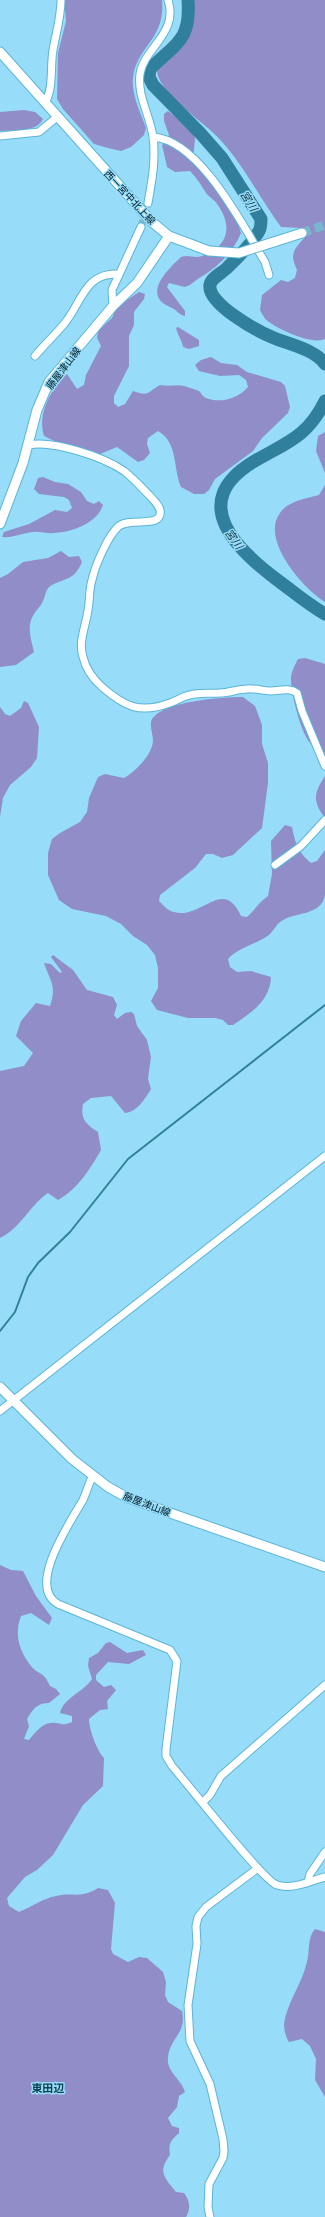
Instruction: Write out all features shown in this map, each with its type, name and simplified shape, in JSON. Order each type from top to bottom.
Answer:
[{"type":"main road","name":"西一宮中北上線","points":[[0,52],[135,205],[169,236],[209,251],[239,253],[302,233]]},
{"type":"main road","name":"藤屋津山線","points":[[0,524],[29,445],[37,410],[50,382],[113,306],[137,283],[169,236]]},
{"type":"main road","name":"藤屋津山線","points":[[0,1387],[92,1477],[126,1497],[325,1567]]},
{"type":"street","points":[[45,103],[50,86],[53,50],[58,32],[60,0]]},
{"type":"street","points":[[148,203],[154,168],[153,137],[141,95],[139,82],[144,63],[161,39],[168,25],[170,11],[168,0]]},
{"type":"street","points":[[0,136],[39,132],[57,117]]},
{"type":"street","points":[[153,137],[175,144],[198,163],[226,196],[256,246],[270,275]]},
{"type":"street","points":[[113,306],[112,290],[141,227]]},
{"type":"street","points":[[35,356],[77,308],[84,290],[101,276],[119,274]]},
{"type":"street","points":[[29,445],[38,443],[63,448],[112,463],[134,479],[157,504],[160,511],[159,516],[155,520],[126,522],[120,526],[114,532],[97,564],[92,580],[88,611],[82,636],[82,656],[87,670],[92,677],[122,702],[133,708],[145,709],[171,703],[189,695],[221,693],[247,689],[272,691],[292,690],[297,692],[302,711],[325,766]]},
{"type":"street","points":[[275,865],[301,846],[325,820]]},
{"type":"street","points":[[0,1411],[12,1400],[325,1156]]},
{"type":"street","points":[[92,1477],[83,1499],[57,1543],[46,1586],[47,1594],[51,1600],[58,1604],[170,1650],[177,1661],[170,1704],[166,1756],[172,1766],[258,1868],[276,1885],[294,1886],[325,1877]]},
{"type":"street","points":[[203,1802],[210,1795],[220,1776],[325,1684]]},
{"type":"street","points":[[308,1882],[310,1874],[325,1852]]},
{"type":"street","points":[[210,2217],[208,2207],[209,2184],[222,2158],[224,2150],[223,2139],[210,2084],[190,2041],[188,2005],[197,1944],[196,1926],[198,1917],[206,1907],[258,1868]]},
{"type":"shaded area","points":[[64,0],[162,0],[160,24],[135,67],[133,91],[146,128],[144,135],[131,147],[121,151],[94,144],[63,109],[57,99],[58,53],[66,21]]},
{"type":"shaded area","points":[[190,0],[325,0],[325,339],[312,340],[296,336],[274,325],[264,317],[260,310],[262,295],[281,280],[288,282],[295,278],[297,270],[293,256],[298,245],[305,237],[301,228],[281,227],[230,151],[209,129],[170,94],[163,86],[159,78],[157,71],[161,62],[189,35]]},
{"type":"shaded area","points":[[24,110],[35,112],[43,119],[35,127],[30,129],[0,131],[0,112]]},
{"type":"shaded area","points":[[168,111],[191,129],[195,138],[193,161],[233,212],[241,233],[230,252],[208,273],[185,287],[169,283],[167,287],[185,311],[185,316],[163,303],[158,297],[157,290],[159,283],[163,276],[181,257],[199,257],[218,247],[226,234],[226,227],[222,212],[217,204],[206,193],[190,171],[175,172],[167,167],[162,145],[165,143],[169,135],[164,121],[164,114]]},
{"type":"shaded area","points":[[139,292],[145,294],[144,299],[134,312],[134,325],[129,336],[129,366],[114,396],[114,403],[118,407],[125,404],[133,391],[146,394],[160,385],[184,386],[199,391],[203,396],[211,400],[229,399],[240,394],[248,387],[246,380],[239,375],[220,376],[199,371],[195,365],[201,360],[211,357],[221,363],[237,365],[247,372],[281,382],[285,386],[290,407],[288,413],[262,438],[253,451],[215,479],[209,490],[204,494],[194,494],[181,487],[172,449],[169,442],[158,431],[148,438],[147,444],[150,453],[144,460],[138,462],[117,447],[100,454],[64,444],[44,436],[42,419],[51,394],[67,374],[77,389],[84,385],[86,375],[101,346],[97,338],[98,331],[112,318],[117,307]]},
{"type":"shaded area","points":[[178,327],[199,340],[199,346],[189,349],[183,347],[176,328]]},
{"type":"shaded area","points":[[325,432],[325,473],[316,451],[318,436]]},
{"type":"shaded area","points":[[43,477],[55,482],[68,484],[81,492],[87,501],[94,504],[99,501],[103,505],[100,511],[90,522],[69,531],[51,533],[33,532],[10,537],[2,537],[4,532],[29,524],[55,510],[67,512],[72,508],[69,500],[64,497],[39,494],[34,489],[38,478]]},
{"type":"shaded area","points":[[325,485],[325,602],[316,596],[306,586],[287,562],[280,549],[276,536],[275,524],[283,509],[297,501],[319,495]]},
{"type":"shaded area","points":[[61,551],[69,557],[79,556],[82,562],[79,568],[73,575],[52,585],[47,590],[42,603],[34,614],[30,623],[30,628],[34,652],[16,665],[0,667],[0,578],[8,574],[23,562],[48,558]]},
{"type":"shaded area","points":[[305,658],[325,664],[325,755],[307,739],[300,723],[291,686],[292,671],[298,659]]},
{"type":"shaded area","points":[[243,697],[255,706],[262,725],[262,744],[268,763],[268,783],[262,828],[233,855],[222,858],[213,854],[206,854],[195,868],[160,895],[159,901],[166,908],[174,912],[184,913],[219,899],[227,900],[234,905],[241,916],[247,917],[268,896],[272,874],[271,841],[285,825],[292,827],[294,838],[298,847],[311,863],[317,861],[325,850],[325,895],[318,907],[306,913],[292,916],[279,923],[270,934],[237,951],[228,959],[230,967],[237,972],[251,971],[271,977],[267,993],[258,1006],[233,1025],[228,1025],[223,1020],[215,1018],[188,1018],[157,1010],[151,1001],[158,988],[158,968],[155,955],[147,945],[133,936],[121,924],[106,916],[72,909],[59,900],[48,875],[48,853],[52,839],[80,822],[87,812],[89,798],[98,777],[105,774],[124,778],[147,757],[153,741],[151,722],[156,715],[165,709],[192,702],[208,699]]},
{"type":"shaded area","points":[[24,701],[28,703],[39,727],[37,758],[31,767],[10,785],[3,798],[0,817],[0,707],[5,714],[10,716],[21,708]]},
{"type":"shaded area","points":[[325,776],[325,818],[318,807],[316,797]]},
{"type":"shaded area","points":[[53,955],[73,970],[87,990],[113,997],[117,1005],[114,1015],[117,1019],[125,1013],[131,1012],[134,1014],[137,1026],[147,1040],[151,1057],[148,1079],[151,1089],[137,1108],[125,1113],[111,1096],[91,1098],[83,1104],[83,1117],[87,1124],[98,1132],[101,1150],[83,1178],[72,1190],[58,1200],[48,1193],[35,1204],[14,1229],[0,1238],[0,1071],[24,1066],[33,1053],[16,1036],[21,1021],[36,1003],[50,1006],[53,988],[44,963],[51,964],[60,973],[62,972],[51,957]]},
{"type":"shaded area","points":[[0,1565],[11,1570],[23,1571],[36,1596],[52,1618],[49,1625],[31,1613],[21,1616],[19,1623],[18,1636],[23,1654],[34,1669],[43,1675],[50,1686],[56,1689],[60,1694],[49,1703],[38,1705],[33,1710],[27,1719],[29,1726],[24,1739],[29,1740],[38,1729],[48,1723],[65,1724],[72,1722],[72,1716],[60,1713],[62,1707],[92,1679],[88,1666],[89,1658],[98,1653],[106,1643],[110,1642],[127,1653],[143,1650],[146,1655],[129,1664],[108,1662],[96,1675],[96,1680],[104,1687],[111,1685],[116,1690],[107,1701],[108,1709],[100,1710],[89,1719],[94,1740],[104,1758],[103,1786],[83,1805],[53,1855],[37,1870],[25,1877],[7,1898],[9,1906],[19,1912],[51,1897],[82,1894],[98,1888],[108,1890],[115,1903],[111,1949],[113,1954],[128,1962],[139,1957],[147,1958],[163,1972],[166,1982],[165,1995],[168,2002],[182,2011],[182,2025],[169,2050],[168,2062],[171,2071],[185,2092],[179,2096],[177,2107],[168,2118],[172,2126],[179,2128],[179,2133],[171,2142],[169,2148],[170,2155],[163,2170],[166,2179],[176,2192],[184,2193],[188,2199],[189,2208],[186,2217],[0,2217]]},
{"type":"shaded area","points":[[315,1929],[325,1932],[325,2097],[315,2080],[316,2059],[310,2046],[302,2039],[289,2042],[284,2026],[288,2008],[305,1970],[310,1940]]},
{"type":"waterway","name":"宮川","points":[[188,0],[187,24],[184,33],[174,47],[150,69],[149,77],[153,85],[201,134],[222,158],[261,219],[260,230],[244,251],[212,280],[210,285],[211,292],[225,309],[246,324],[274,338],[309,351],[325,364]]},
{"type":"waterway","name":"宮川","points":[[325,401],[311,423],[303,432],[253,462],[233,478],[223,494],[221,510],[226,526],[235,541],[249,556],[264,570],[325,614]]},
{"type":"waterway","points":[[0,1331],[15,1312],[28,1277],[38,1263],[70,1232],[128,1159],[325,1005]]},
{"type":"tunnel","points":[[141,227],[148,203]]},
{"type":"tunnel","points":[[302,233],[325,225]]},
{"type":"district","name":"東田辺","points":[[48,2088]]}]
